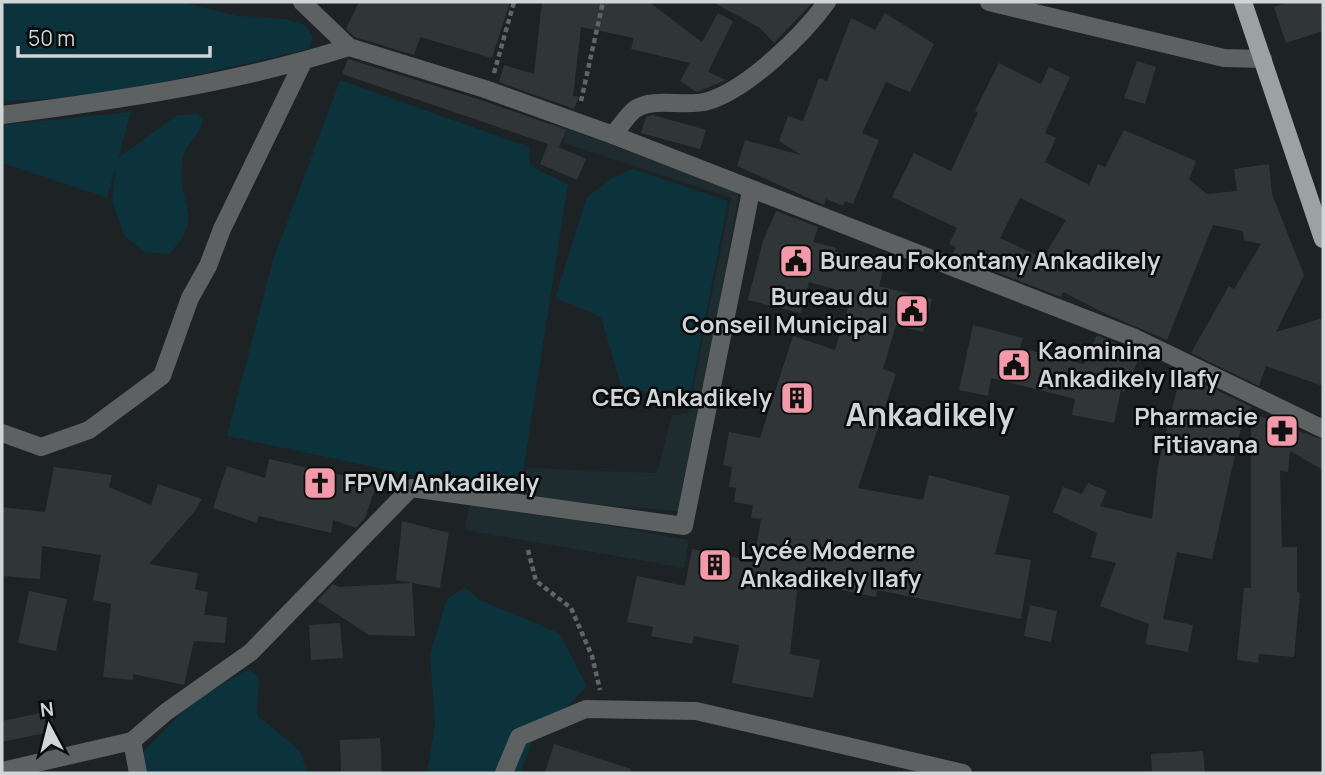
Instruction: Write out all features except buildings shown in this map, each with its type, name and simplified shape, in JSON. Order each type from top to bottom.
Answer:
[{"type":"main road","points":[[1243,2],[1323,239]]},
{"type":"street","points":[[302,2],[349,47],[485,89],[613,135],[751,191],[1135,338],[1323,429]]},
{"type":"street","points":[[613,135],[635,110],[649,104],[706,102],[729,93],[814,20],[827,2]]},
{"type":"street","points":[[989,2],[1224,58],[1263,59]]},
{"type":"street","points":[[2,115],[158,94],[303,62],[349,47]]},
{"type":"street","points":[[2,433],[41,447],[65,439],[89,430],[162,376],[190,298],[208,266],[222,229],[303,62]]},
{"type":"street","points":[[2,771],[132,741],[166,712],[251,652],[411,488],[684,526],[751,191]]},
{"type":"street","points":[[504,773],[519,737],[586,709],[696,712],[963,773]]},
{"type":"street","points":[[132,741],[138,773]]},
{"type":"path","points":[[485,89],[495,71],[514,2]]},
{"type":"path","points":[[576,122],[603,2]]},
{"type":"path","points":[[528,550],[536,580],[571,608],[595,665],[600,684],[601,710]]},
{"type":"shaded area","points":[[2,2],[181,2],[238,16],[286,19],[305,25],[313,36],[309,49],[195,75],[79,96],[2,101]]},
{"type":"shaded area","points":[[340,80],[529,147],[530,166],[568,184],[521,485],[437,474],[415,476],[227,436],[273,260]]},
{"type":"shaded area","points":[[131,112],[118,158],[177,115],[198,114],[203,120],[183,156],[183,191],[188,211],[186,230],[169,254],[144,252],[124,235],[112,200],[116,166],[107,198],[2,163],[2,125]]},
{"type":"shaded area","points":[[551,123],[739,192],[685,512],[519,497],[527,468],[657,473],[672,415],[688,413],[731,198],[564,143],[564,135],[549,130]]},
{"type":"shaded area","points":[[633,169],[728,201],[690,396],[622,389],[601,317],[555,298],[587,197],[615,176]]},
{"type":"shaded area","points":[[470,501],[689,540],[684,568],[465,530]]},
{"type":"shaded area","points":[[465,587],[480,600],[559,633],[587,686],[533,740],[520,773],[427,773],[435,725],[430,654],[447,599]]},
{"type":"shaded area","points":[[249,669],[259,677],[257,715],[299,750],[308,773],[143,773],[141,754],[193,701]]},
{"type":"place","name":"Bureau Fokontany Ankadikely","points":[[796,261]]},
{"type":"place","name":"Bureau du Conseil Municipal","points":[[912,311]]},
{"type":"place","name":"Kaominina Ankadikely Ilafy","points":[[1014,365]]},
{"type":"place","name":"CEG Ankadikely","points":[[797,398]]},
{"type":"place","name":"Pharmacie Fitiavana","points":[[1282,431]]},
{"type":"place","name":"FPVM Ankadikely","points":[[320,483]]},
{"type":"place","name":"Lycée Moderne Ankadikely Ilafy","points":[[715,565]]},
{"type":"district","name":"Ankadikely","points":[[930,415]]}]
